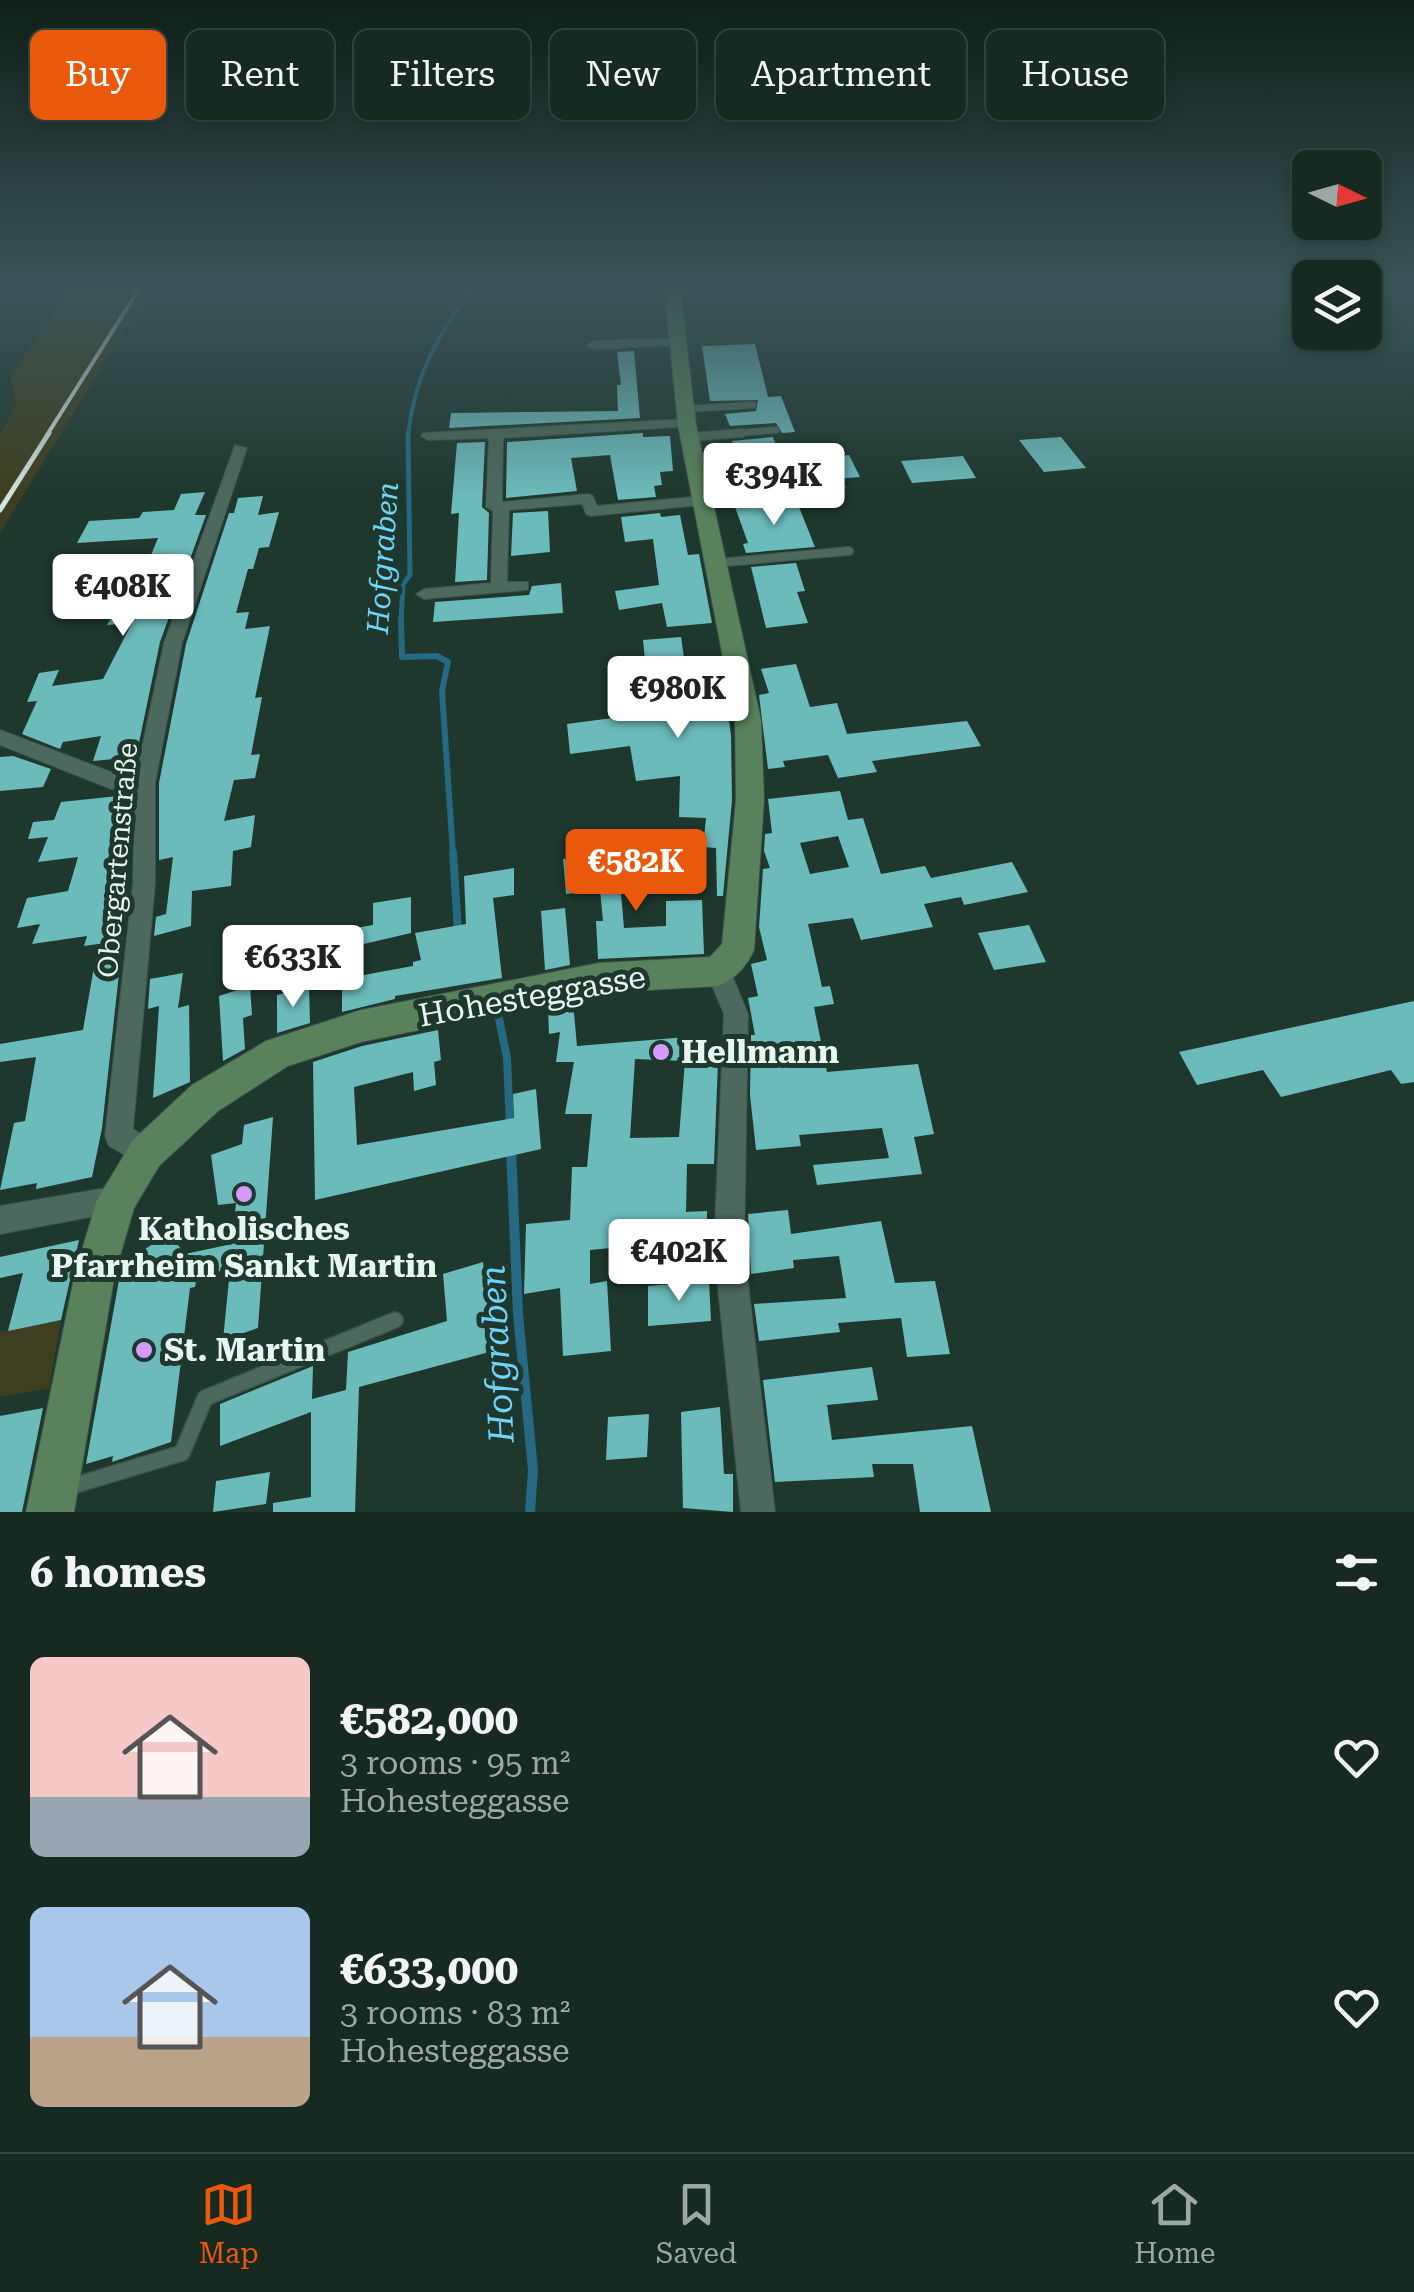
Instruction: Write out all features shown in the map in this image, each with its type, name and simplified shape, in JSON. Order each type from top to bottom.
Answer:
[{"type":"main road","points":[[680,357],[701,499],[748,720],[750,800],[738,950],[718,970]]},
{"type":"main road","name":"Hohesteggasse","points":[[52,1501],[95,1273],[116,1200],[146,1153],[205,1098],[278,1054],[361,1026],[599,978],[718,970]]},
{"type":"street","points":[[428,436],[687,423]]},
{"type":"street","points":[[496,434],[494,507],[588,499],[591,511],[839,487]]},
{"type":"street","name":"Obergartenstraße","points":[[146,1153],[119,1136],[144,883],[146,794],[173,643],[240,448]]},
{"type":"street","points":[[499,588],[501,507]]},
{"type":"street","points":[[424,594],[522,586]]},
{"type":"street","points":[[0,736],[146,794]]},
{"type":"street","points":[[718,970],[736,1014],[728,1249],[749,1464],[758,1512]]},
{"type":"street","points":[[0,1220],[116,1200]]},
{"type":"lane","points":[[687,423],[753,405]]},
{"type":"lane","points":[[687,423],[776,430]]},
{"type":"lane","points":[[715,564],[849,551]]},
{"type":"lane","points":[[52,1501],[182,1453],[204,1398],[394,1320]]},
{"type":"green space","points":[[24,357],[108,357],[0,533],[0,435],[17,403],[10,377]]},
{"type":"green space","points":[[61,1320],[49,1388],[0,1397],[0,1332]]},
{"type":"building","points":[[618,357],[634,357],[640,418],[449,428],[451,413],[618,411],[617,385],[621,385]]},
{"type":"building","points":[[704,357],[758,357],[768,397],[781,396],[795,432],[782,433],[776,423],[730,426],[725,414],[756,411],[758,400],[710,401]]},
{"type":"building","points":[[643,433],[643,437],[670,436],[673,471],[660,472],[662,485],[654,486],[656,497],[618,500],[610,455],[571,458],[577,491],[506,498],[507,442]]},
{"type":"building","points":[[773,437],[779,455],[736,457],[732,441]]},
{"type":"building","points":[[1061,437],[1086,468],[1044,472],[1019,440]]},
{"type":"building","points":[[485,442],[482,507],[489,513],[487,580],[455,582],[459,513],[451,514],[457,443]]},
{"type":"building","points":[[849,455],[860,477],[835,479],[824,458]]},
{"type":"building","points":[[963,456],[976,478],[912,483],[901,461]]},
{"type":"building","points":[[205,492],[195,515],[206,515],[160,642],[136,757],[93,761],[101,736],[63,742],[60,749],[22,734],[37,701],[27,702],[39,673],[59,670],[52,686],[103,679],[132,623],[107,625],[123,597],[114,598],[125,573],[144,572],[158,538],[77,543],[89,521],[139,518],[143,512],[174,510],[181,494]]},
{"type":"building","points":[[263,496],[258,515],[279,512],[269,547],[259,548],[253,569],[248,569],[236,613],[249,612],[245,629],[270,626],[255,698],[262,697],[251,755],[260,754],[255,778],[234,780],[224,821],[255,815],[251,847],[233,851],[231,886],[192,891],[191,926],[154,936],[156,917],[166,914],[173,857],[159,860],[159,783],[186,644],[229,513],[234,513],[238,498]]},
{"type":"building","points":[[797,502],[815,547],[746,553],[743,544],[748,543],[735,507]]},
{"type":"building","points":[[548,511],[550,552],[511,556],[513,513]]},
{"type":"building","points":[[660,513],[661,517],[680,515],[688,555],[699,554],[712,623],[667,627],[662,603],[619,610],[615,591],[659,585],[653,539],[625,542],[621,517]]},
{"type":"building","points":[[796,563],[805,591],[797,592],[808,623],[766,628],[751,567]]},
{"type":"building","points":[[561,583],[563,613],[433,622],[435,602],[529,595],[532,586]]},
{"type":"building","points":[[681,637],[685,665],[720,662],[722,670],[731,735],[732,800],[723,896],[717,896],[716,848],[703,847],[706,818],[679,817],[680,776],[636,781],[630,746],[570,754],[567,724],[658,712],[657,659],[645,660],[643,640]]},
{"type":"building","points":[[796,664],[810,707],[837,703],[847,734],[967,721],[981,746],[872,761],[877,772],[838,778],[828,755],[783,761],[785,767],[768,769],[759,695],[769,693],[761,669]]},
{"type":"building","points":[[13,756],[51,769],[43,787],[0,791],[0,757]]},
{"type":"building","points":[[840,791],[848,820],[863,818],[881,874],[925,866],[931,878],[1012,862],[1028,892],[964,905],[961,897],[924,904],[933,927],[861,940],[853,918],[808,924],[822,987],[830,986],[834,1004],[814,1007],[827,1072],[918,1064],[934,1134],[914,1137],[922,1174],[817,1185],[813,1165],[889,1158],[882,1128],[799,1135],[801,1146],[756,1150],[750,1095],[751,1035],[755,1035],[748,998],[758,996],[751,964],[767,960],[759,927],[763,869],[770,868],[764,851],[765,834],[772,833],[768,799]],"holes":[[[838,836],[849,867],[810,874],[800,843]]]},
{"type":"building","points":[[118,796],[130,801],[129,883],[102,1128],[92,1177],[36,1189],[37,1183],[0,1190],[14,1123],[25,1121],[36,1057],[0,1062],[0,1044],[83,1030],[98,944],[84,946],[87,936],[32,944],[40,924],[17,928],[27,898],[68,891],[78,857],[38,862],[48,837],[28,839],[33,822],[54,820],[61,802]]},
{"type":"building","points":[[594,856],[596,874],[663,870],[664,891],[621,893],[624,928],[666,926],[666,901],[702,900],[704,954],[598,959],[596,921],[603,921],[600,890],[566,894],[563,859]]},
{"type":"building","points":[[514,868],[514,895],[493,898],[502,978],[395,996],[342,1012],[342,979],[413,966],[413,962],[421,960],[415,933],[466,924],[464,876]]},
{"type":"building","points":[[411,897],[411,933],[252,970],[254,944],[316,929],[316,935],[373,925],[373,903]]},
{"type":"building","points":[[565,908],[570,965],[545,970],[541,911]]},
{"type":"building","points":[[1029,925],[1046,962],[994,970],[978,933]]},
{"type":"building","points":[[183,973],[178,1008],[189,1005],[190,1082],[153,1098],[159,1006],[148,1009],[150,979]]},
{"type":"building","points":[[250,986],[252,1015],[243,1018],[245,1049],[223,1061],[219,996]]},
{"type":"building","points":[[309,987],[310,1023],[277,1033],[277,995]]},
{"type":"building","points":[[1414,1001],[1414,1082],[1401,1084],[1391,1070],[1281,1097],[1263,1070],[1197,1085],[1179,1052]]},
{"type":"building","points":[[573,1002],[577,1046],[687,1037],[685,1061],[718,1062],[714,1164],[687,1164],[686,1212],[707,1211],[707,1249],[661,1251],[661,1243],[590,1250],[590,1284],[607,1281],[611,1351],[563,1356],[560,1288],[524,1294],[526,1224],[570,1220],[572,1167],[587,1167],[592,1114],[565,1114],[574,1062],[556,1062],[560,1032],[549,1034],[548,1007]],"holes":[[[635,1059],[685,1061],[679,1137],[630,1138]]]},
{"type":"building","points":[[438,1030],[441,1060],[434,1062],[436,1085],[414,1091],[413,1072],[354,1087],[357,1145],[514,1118],[513,1094],[536,1089],[541,1149],[315,1200],[313,1062],[362,1046]]},
{"type":"building","name":"St. Martin","points":[[273,1117],[258,1328],[223,1340],[230,1269],[197,1276],[195,1287],[190,1288],[171,1442],[112,1462],[113,1456],[86,1464],[121,1269],[136,1264],[145,1249],[161,1239],[174,1240],[185,1254],[232,1244],[236,1203],[218,1205],[211,1155],[242,1144],[244,1125]]},
{"type":"building","points":[[788,1210],[791,1234],[881,1221],[895,1283],[935,1281],[950,1354],[907,1357],[901,1318],[838,1323],[840,1332],[759,1341],[754,1304],[846,1298],[839,1256],[793,1260],[794,1268],[751,1274],[748,1214]]},
{"type":"building","points":[[79,1240],[61,1320],[8,1331],[23,1273],[0,1278],[0,1257]]},
{"type":"building","points":[[483,1262],[493,1351],[359,1387],[355,1512],[273,1512],[273,1503],[311,1497],[311,1412],[220,1446],[220,1404],[313,1366],[312,1399],[346,1390],[348,1352],[447,1321],[443,1274]]},
{"type":"building","points":[[709,1281],[711,1321],[648,1326],[648,1286]]},
{"type":"building","points":[[872,1367],[878,1400],[827,1405],[832,1440],[972,1426],[991,1512],[920,1512],[913,1464],[872,1464],[874,1477],[775,1482],[763,1380]]},
{"type":"building","points":[[720,1407],[724,1474],[733,1474],[733,1512],[683,1508],[681,1412]]},
{"type":"building","points":[[43,1408],[22,1512],[0,1512],[0,1416]]},
{"type":"building","points":[[649,1414],[647,1457],[606,1460],[608,1417]]},
{"type":"building","points":[[270,1472],[266,1504],[213,1512],[216,1481]]},
{"type":"waterway","name":"Hofgraben","points":[[408,435],[416,394],[430,357]]},
{"type":"waterway","name":"Hofgraben","points":[[401,620],[403,584],[410,575],[408,435]]},
{"type":"waterway","name":"Hofgraben","points":[[401,620],[402,657],[437,656],[448,662],[442,691],[453,854]]},
{"type":"waterway","name":"Hofgraben","points":[[453,852],[458,932]]},
{"type":"waterway","name":"Hofgraben","points":[[498,1014],[507,1058],[510,1126]]},
{"type":"waterway","name":"Hofgraben","points":[[511,1149],[518,1314],[533,1470],[530,1512]]},
{"type":"railway","points":[[47,435],[96,357]]},
{"type":"railway","points":[[0,510],[49,433]]},
{"type":"place","name":"Hellmann","points":[[661,1052]]},
{"type":"place","name":"Katholisches Pfarrheim Sankt Martin","points":[[244,1194]]},
{"type":"place","name":"St. Martin","points":[[144,1350]]}]
